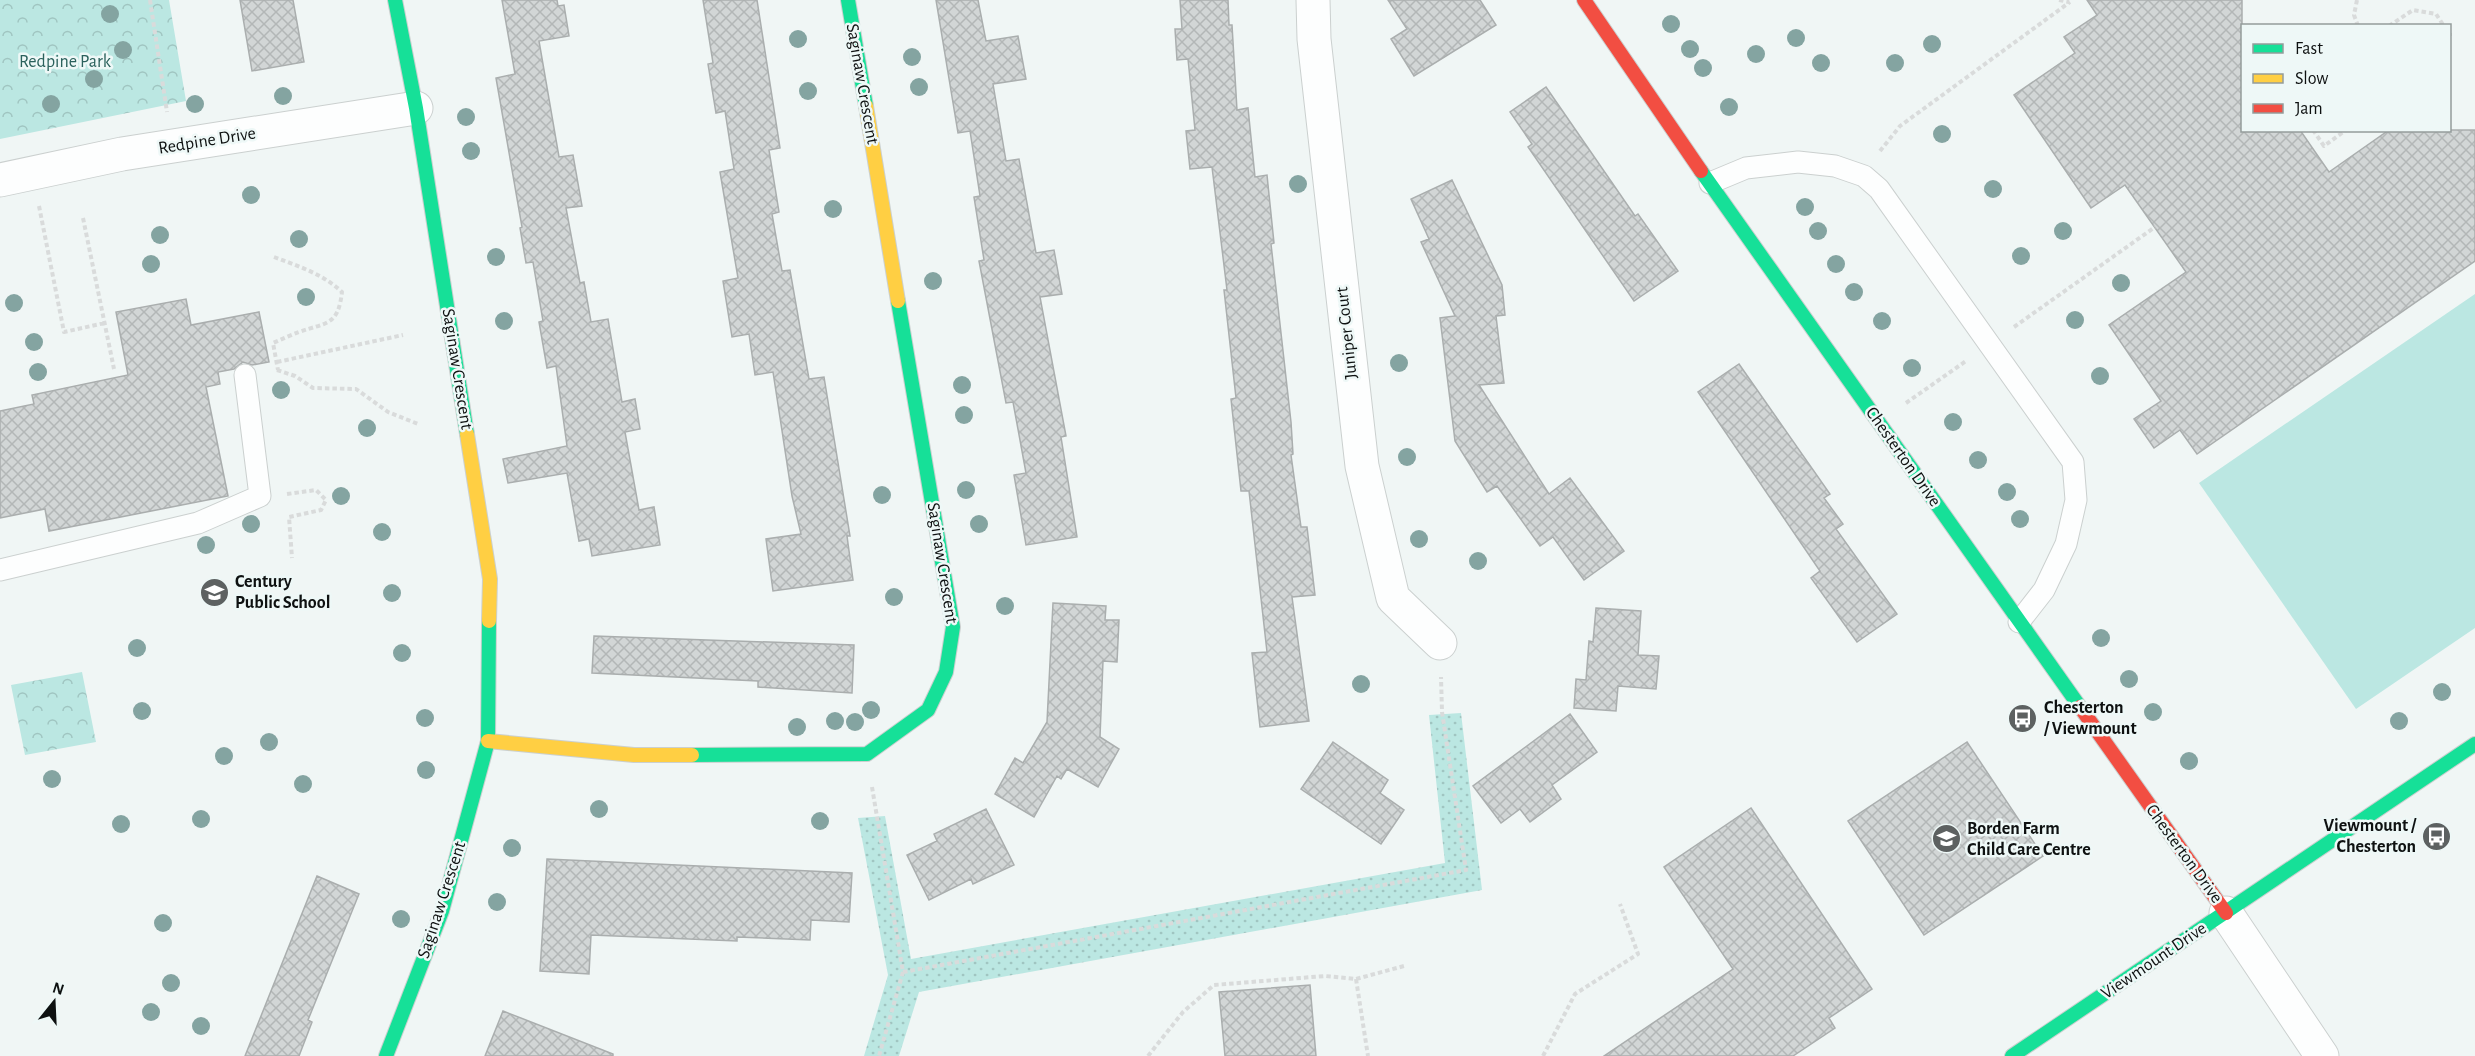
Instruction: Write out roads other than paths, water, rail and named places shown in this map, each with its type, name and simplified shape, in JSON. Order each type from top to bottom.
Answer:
[{"type":"street","name":"Saginaw Crescent","points":[[386,1056],[442,911],[488,741],[490,579],[416,108],[395,0]]},
{"type":"street","name":"Saginaw Crescent","points":[[488,741],[634,755],[867,754],[928,710],[946,672],[953,627],[848,0]]},
{"type":"street","name":"Juniper Court","points":[[1314,0],[1314,39],[1362,466],[1393,598],[1440,643]]},
{"type":"street","name":"Chesterton Drive","points":[[1584,0],[1878,422],[2226,913]]},
{"type":"street","name":"Redpine Drive","points":[[0,180],[123,154],[416,108]]},
{"type":"street","name":"Viewmount Drive","points":[[2012,1056],[2475,744]]},
{"type":"street","points":[[2226,913],[2322,1056]]},
{"type":"lane","points":[[1710,183],[1746,168],[1798,162],[1835,166],[1864,176],[1880,189],[1990,344],[2073,462],[2076,500],[2066,544],[2044,590],[2019,622]]},
{"type":"lane","points":[[0,570],[198,523],[260,496],[245,375]]},
{"type":"place","name":"Century Public School","points":[[214,592]]},
{"type":"place","name":"Chesterton / Viewmount","points":[[2023,718]]},
{"type":"place","name":"Viewmount / Chesterton","points":[[2437,836]]},
{"type":"place","name":"Borden Farm Child Care Centre","points":[[1946,839]]},
{"type":"park label","name":"Redpine Park","points":[[65,62]]}]
